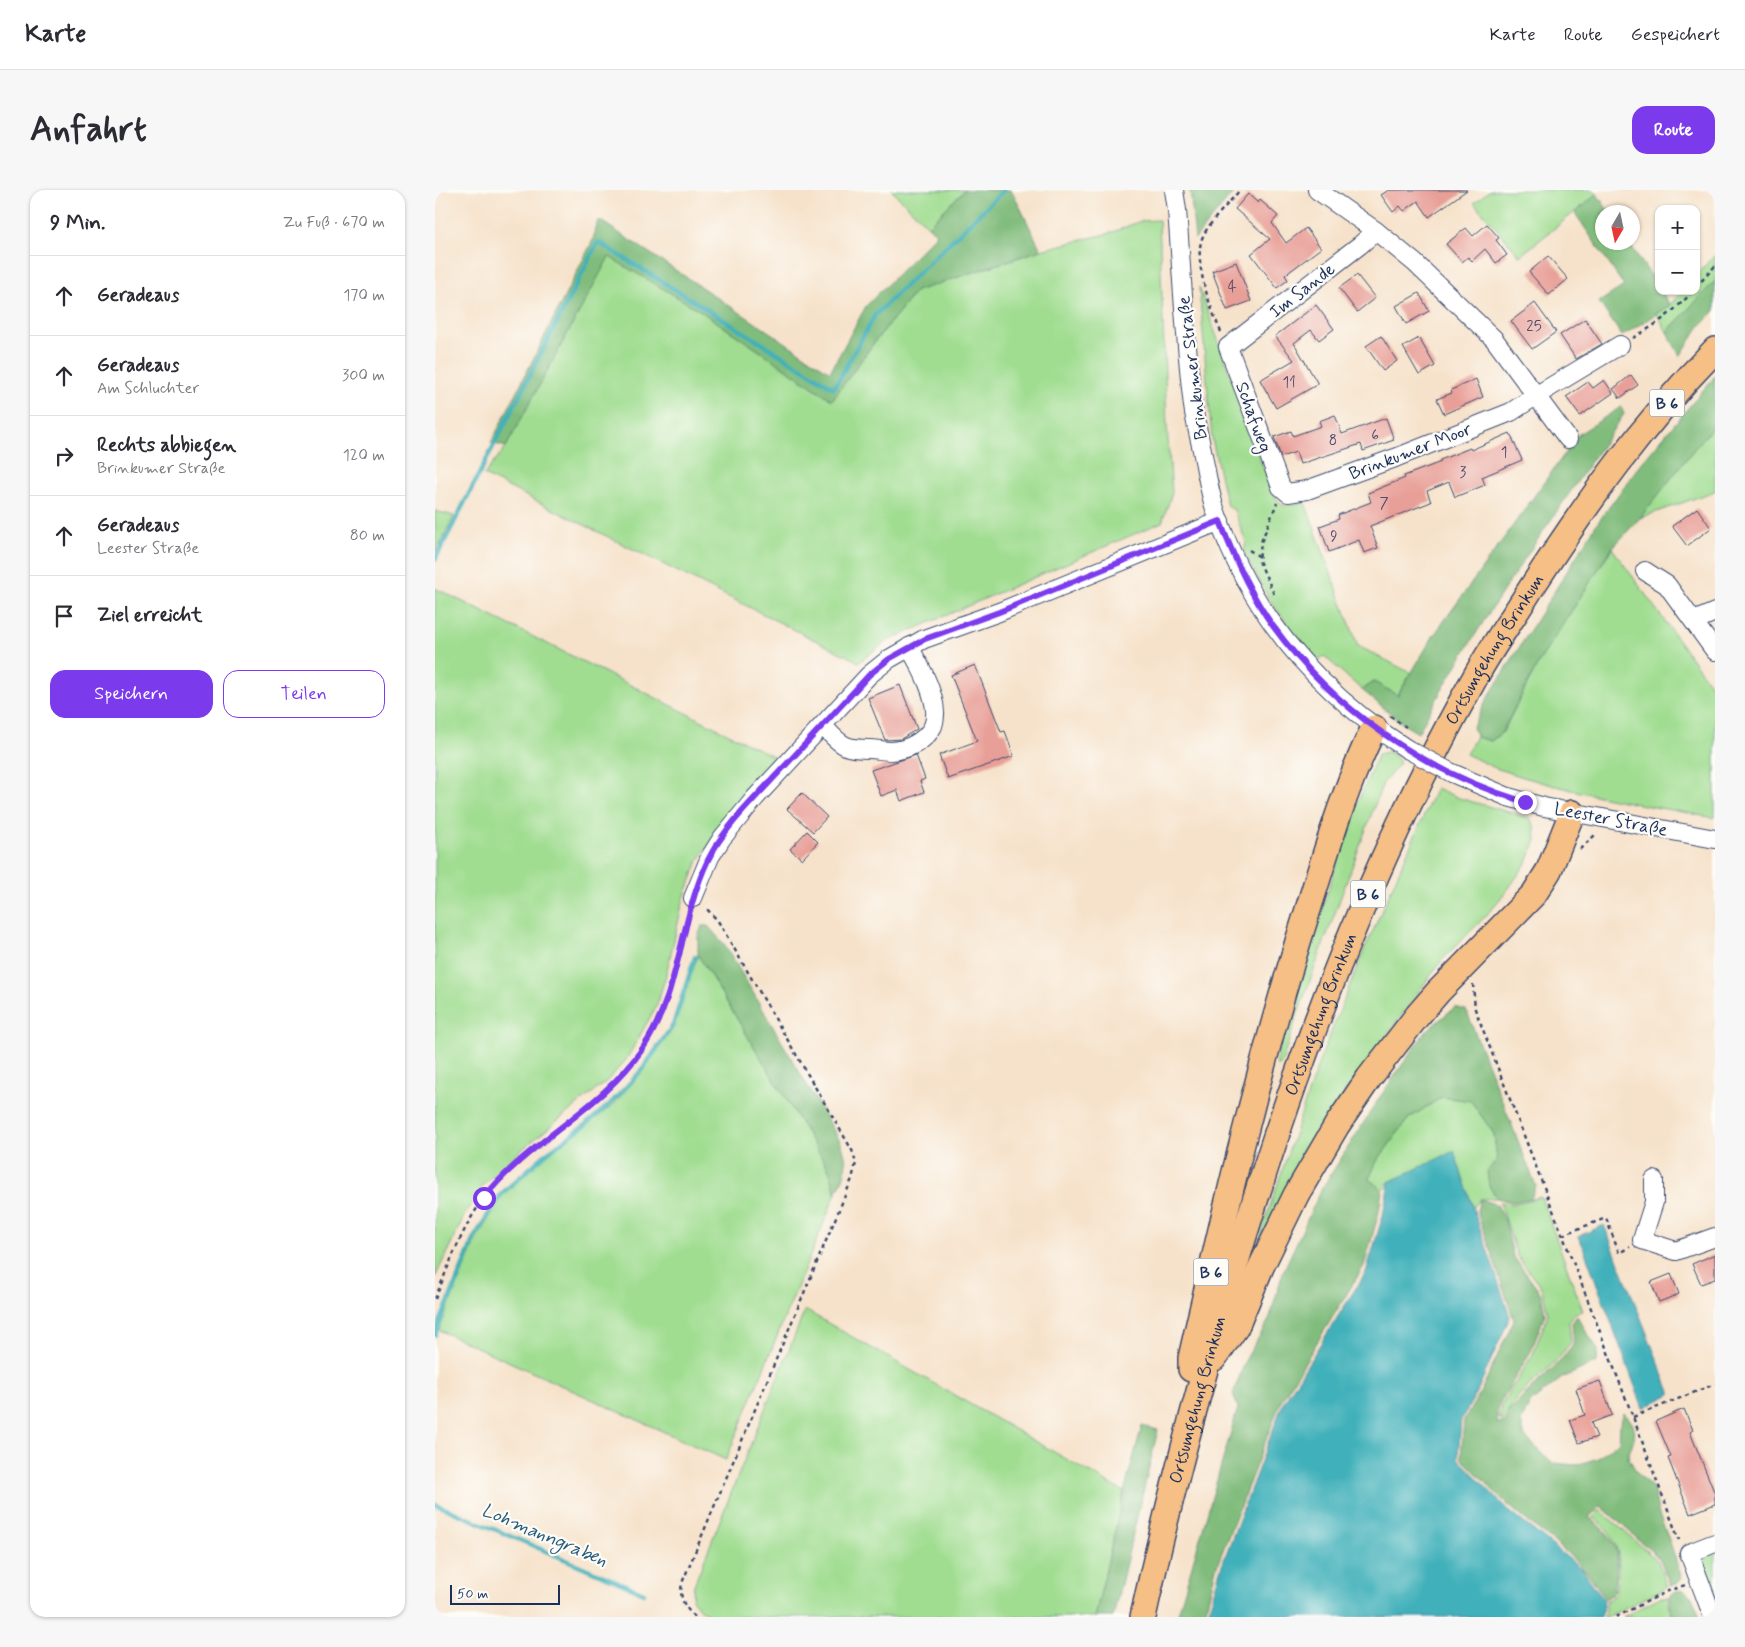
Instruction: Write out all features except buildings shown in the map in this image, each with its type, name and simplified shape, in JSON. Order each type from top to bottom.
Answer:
[{"type":"highway","name":"Ortsumgehung Brinkum","points":[[1143,1617],[1190,1421],[1254,1202],[1303,1058],[1352,930],[1410,802],[1478,672],[1556,550],[1621,458],[1694,371],[1715,350]]},
{"type":"highway","name":"B 6","points":[[1190,1421],[1191,1358],[1249,1115],[1283,986],[1326,852],[1361,754],[1379,720]]},
{"type":"highway","name":"B 6","points":[[1204,1372],[1236,1327],[1261,1267],[1291,1204],[1337,1125],[1369,1078],[1418,1015],[1534,894],[1549,870],[1572,812]]},
{"type":"street","name":"Brinkumer Straße","points":[[1174,190],[1193,407],[1209,486],[1220,521],[1239,569],[1273,626],[1294,653],[1321,682],[1379,720]]},
{"type":"street","points":[[1317,190],[1375,231],[1415,263],[1494,339],[1568,439]]},
{"type":"street","name":"Im Sande","points":[[1229,347],[1360,245],[1375,231]]},
{"type":"street","name":"Brinkumer Moor","points":[[1281,488],[1288,493],[1307,490],[1395,458],[1511,412],[1620,345]]},
{"type":"street","name":"Schafweg","points":[[1229,347],[1281,488]]},
{"type":"street","points":[[693,898],[710,857],[722,838],[755,798],[869,675],[889,659],[925,639],[999,612],[1220,521]]},
{"type":"street","points":[[1645,571],[1667,585],[1715,651]]},
{"type":"street","points":[[1693,621],[1715,612]]},
{"type":"street","points":[[823,726],[838,742],[855,749],[893,751],[913,745],[923,739],[933,726],[933,702],[923,671],[909,647]]},
{"type":"street","name":"Leester Straße","points":[[1379,720],[1407,749],[1428,762],[1507,797],[1572,812],[1715,839]]},
{"type":"street","points":[[1654,1180],[1654,1202],[1642,1240],[1676,1252],[1715,1237]]},
{"type":"street","points":[[1713,1617],[1689,1553],[1715,1543]]},
{"type":"path","points":[[1229,347],[1211,310],[1199,259],[1201,241],[1215,219],[1240,190]]},
{"type":"path","points":[[1700,283],[1715,266]]},
{"type":"path","points":[[1620,345],[1653,326],[1676,309],[1689,295]]},
{"type":"path","points":[[1277,600],[1259,561],[1261,542],[1281,488]]},
{"type":"path","points":[[1379,720],[1408,728]]},
{"type":"path","points":[[1577,856],[1580,848],[1599,832]]},
{"type":"path","points":[[435,1299],[456,1248],[472,1218],[495,1185],[527,1155],[608,1089],[633,1062],[643,1047],[663,1011],[693,898],[705,907],[718,921],[853,1150],[855,1163],[852,1179],[682,1583],[680,1593],[682,1601],[687,1610],[695,1617]]},
{"type":"path","points":[[1473,981],[1475,1009],[1680,1542],[1689,1553]]},
{"type":"path","points":[[1562,1235],[1606,1218],[1619,1253],[1642,1240]]},
{"type":"path","points":[[1633,1418],[1715,1384]]},
{"type":"path","points":[[1616,1617],[1699,1578]]},
{"type":"green space","points":[[891,190],[965,190],[928,226]]},
{"type":"green space","points":[[965,190],[1010,190],[1041,250],[916,291],[876,340],[832,400],[699,310],[609,257],[506,447],[491,443],[593,240],[598,220],[830,372],[866,306],[937,234],[928,226]]},
{"type":"green space","points":[[1190,190],[1235,190],[1195,239]]},
{"type":"green space","points":[[1490,190],[1594,190],[1597,194],[1520,256],[1474,203]]},
{"type":"green space","points":[[1597,194],[1604,205],[1595,205],[1595,243],[1575,213]]},
{"type":"green space","points":[[1159,220],[1167,426],[1172,493],[1162,522],[887,641],[859,662],[484,475],[506,447],[609,256],[699,310],[832,400],[876,340],[916,291],[1041,250],[1110,233],[1141,221]]},
{"type":"green space","points":[[1600,250],[1634,250],[1655,282],[1655,295],[1664,295],[1670,305],[1622,336],[1599,302],[1624,286]]},
{"type":"green space","points":[[1715,255],[1715,281],[1667,332],[1657,314],[1670,305],[1679,295],[1700,295],[1700,271]]},
{"type":"green space","points":[[1715,281],[1715,311],[1700,326],[1680,356],[1667,332]]},
{"type":"green space","points":[[1199,287],[1273,494],[1283,506],[1305,503],[1358,646],[1411,673],[1397,696],[1374,682],[1362,690],[1324,656],[1319,660],[1298,639],[1268,597],[1244,552],[1246,542],[1234,510],[1227,506],[1212,439]]},
{"type":"green space","points":[[1715,376],[1715,425],[1640,518],[1612,548],[1540,660],[1502,732],[1491,741],[1476,737],[1473,727],[1487,699],[1596,525],[1640,465]]},
{"type":"green space","points":[[1621,407],[1624,414],[1543,532],[1465,651],[1418,733],[1403,724],[1362,690],[1374,682],[1398,695],[1434,635],[1579,434]]},
{"type":"green space","points":[[1715,425],[1715,491],[1640,518],[1694,449]]},
{"type":"green space","points":[[435,511],[454,516],[435,553]]},
{"type":"green space","points":[[1612,548],[1715,691],[1715,818],[1607,798],[1553,785],[1501,770],[1466,754],[1476,737],[1491,741],[1503,732],[1540,660]]},
{"type":"green space","points":[[435,588],[779,759],[735,808],[698,861],[683,901],[665,979],[656,1007],[626,1060],[607,1081],[520,1151],[484,1184],[466,1212],[435,1278]]},
{"type":"green space","points":[[1387,752],[1396,756],[1400,763],[1383,783],[1298,1013],[1281,1065],[1277,1065],[1276,1059],[1348,826],[1378,754]]},
{"type":"green space","points":[[1436,788],[1459,798],[1530,818],[1535,827],[1536,840],[1527,862],[1509,888],[1485,917],[1442,960],[1346,1091],[1258,1242],[1316,1070],[1360,960]]},
{"type":"green space","points":[[702,926],[708,926],[725,945],[840,1141],[845,1155],[846,1167],[843,1180],[836,1193],[830,1171],[698,955],[698,937]]},
{"type":"green space","points":[[698,955],[830,1171],[836,1193],[726,1460],[439,1330],[476,1240],[503,1195],[549,1153],[611,1107],[643,1071],[674,1027]]},
{"type":"green space","points":[[1455,1007],[1466,1010],[1536,1186],[1531,1198],[1512,1202],[1497,1198],[1489,1186],[1487,1171],[1497,1160],[1494,1134],[1471,1101],[1442,1097],[1408,1119],[1377,1161],[1369,1179],[1382,1190],[1379,1212],[1364,1266],[1281,1401],[1216,1568],[1204,1617],[1177,1617],[1238,1408],[1233,1394],[1246,1359],[1269,1320],[1283,1272],[1321,1190],[1380,1097],[1425,1032]]},
{"type":"green space","points":[[1442,1097],[1471,1101],[1494,1134],[1497,1160],[1489,1186],[1497,1198],[1480,1199],[1473,1208],[1454,1151],[1389,1182],[1382,1190],[1369,1179],[1377,1161],[1408,1119]]},
{"type":"green space","points":[[1541,1197],[1583,1311],[1575,1313],[1569,1321],[1571,1342],[1556,1361],[1520,1394],[1504,1420],[1499,1419],[1500,1408],[1533,1354],[1548,1314],[1542,1289],[1517,1256],[1499,1202],[1512,1204]]},
{"type":"green space","points":[[1480,1199],[1497,1205],[1505,1220],[1513,1256],[1541,1294],[1545,1314],[1531,1351],[1497,1408],[1497,1423],[1506,1422],[1510,1409],[1561,1360],[1574,1343],[1572,1323],[1577,1316],[1598,1350],[1597,1362],[1562,1378],[1530,1403],[1521,1422],[1525,1437],[1553,1463],[1576,1465],[1598,1458],[1619,1442],[1620,1424],[1624,1413],[1633,1424],[1635,1434],[1628,1457],[1638,1474],[1653,1488],[1659,1515],[1682,1579],[1677,1584],[1670,1585],[1660,1559],[1601,1506],[1589,1517],[1609,1536],[1616,1550],[1617,1560],[1613,1594],[1605,1599],[1575,1560],[1507,1504],[1461,1458],[1464,1420],[1480,1393],[1514,1320],[1477,1211]]},
{"type":"green space","points":[[805,1310],[1124,1492],[1095,1617],[714,1617],[700,1609],[692,1599],[694,1585]]},
{"type":"green space","points":[[1142,1426],[1158,1430],[1113,1617],[1095,1617],[1124,1492]]},
{"type":"green space","points":[[1600,1510],[1658,1561],[1667,1587],[1607,1617],[1604,1617],[1606,1601],[1615,1595],[1619,1561],[1615,1543],[1610,1534],[1593,1517]]},
{"type":"green space","points":[[1715,1552],[1715,1603],[1702,1568],[1707,1556]]},
{"type":"green space","points":[[1684,1590],[1692,1597],[1700,1617],[1674,1617],[1670,1605],[1671,1595],[1676,1591]]},
{"type":"green space","points":[[1660,1597],[1669,1597],[1668,1605],[1673,1617],[1623,1617]]},
{"type":"water","points":[[1454,1151],[1510,1317],[1476,1394],[1461,1420],[1458,1458],[1508,1510],[1582,1569],[1604,1600],[1601,1617],[1207,1617],[1220,1570],[1283,1403],[1366,1272],[1383,1215],[1389,1182]]},
{"type":"water","points":[[1604,1225],[1671,1394],[1643,1408],[1579,1236]]},
{"type":"waterway","points":[[435,560],[598,242],[834,388],[875,315],[1004,190]]},
{"type":"waterway","points":[[435,1335],[474,1238],[501,1194],[548,1152],[609,1105],[642,1070],[673,1025],[695,957]]},
{"type":"waterway","name":"Lohmanngraben","points":[[435,1504],[644,1593]]},
{"type":"route","points":[[484,1198],[527,1155],[581,1113],[608,1089],[633,1062],[663,1011],[693,898],[710,857],[722,838],[755,798],[869,675],[889,659],[925,639],[999,612],[1220,521],[1239,569],[1250,590],[1273,626],[1294,653],[1321,682],[1374,728],[1428,762],[1487,789],[1525,802]]}]
